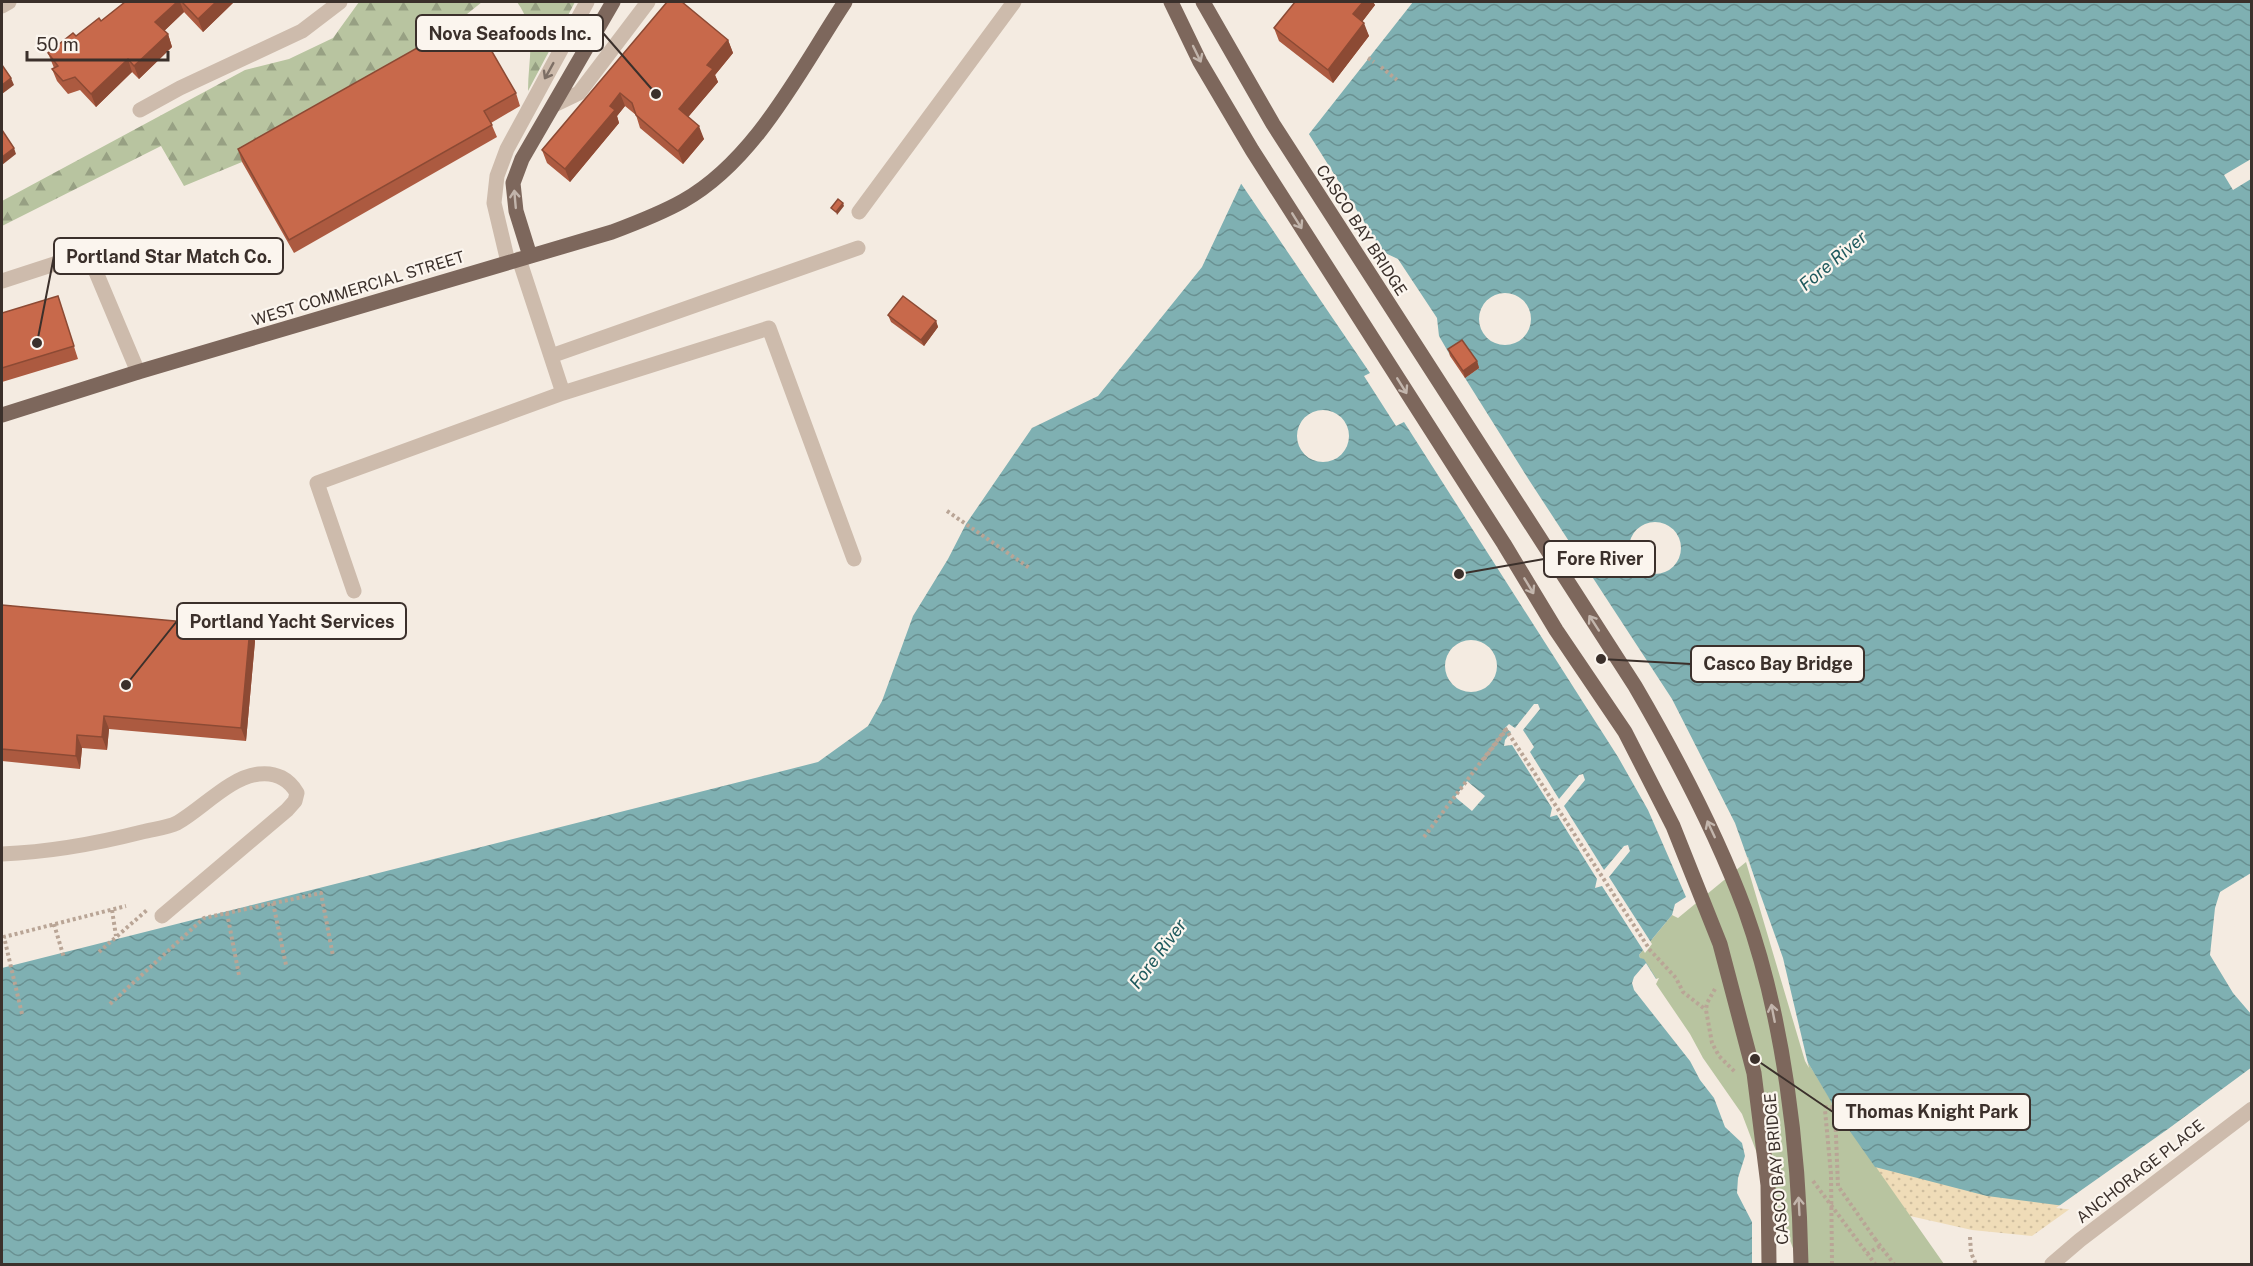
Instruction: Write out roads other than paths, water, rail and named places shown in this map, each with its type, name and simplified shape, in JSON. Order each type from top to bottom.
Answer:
[{"type":"main road","points":[[519,259],[513,183],[522,159],[613,2]]},
{"type":"main road","name":"WEST COMMERCIAL STREET","points":[[2,415],[138,372],[612,232],[648,219],[684,201],[717,177],[764,128],[845,2]]},
{"type":"main road","name":"CASCO BAY BRIDGE","points":[[1171,2],[1200,62],[1252,150],[1504,544],[1556,630],[1625,732],[1673,826],[1720,944],[1754,1073],[1767,1185],[1769,1264]]},
{"type":"main road","name":"CASCO BAY BRIDGE","points":[[1203,2],[1273,124],[1635,686],[1676,757],[1713,832],[1745,912],[1769,995],[1786,1083],[1793,1138],[1801,1264]]},
{"type":"street","points":[[2,6],[9,2]]},
{"type":"street","points":[[140,110],[180,88],[302,31],[340,2]]},
{"type":"street","points":[[563,393],[519,259],[494,202],[497,176],[507,149],[587,2]]},
{"type":"street","points":[[554,105],[579,93],[648,2]]},
{"type":"street","points":[[859,212],[1014,2]]},
{"type":"street","points":[[551,356],[858,248]]},
{"type":"street","points":[[2,281],[88,253],[138,372]]},
{"type":"street","points":[[354,591],[316,483],[563,393],[769,328],[854,559]]},
{"type":"street","points":[[2,854],[37,853],[93,845],[176,823],[234,784],[258,774],[273,774],[291,782],[297,793],[295,801],[157,911]]},
{"type":"street","name":"ANCHORAGE PLACE","points":[[2052,1264],[2252,1108]]},
{"type":"water","points":[[1413,2],[2251,2],[2252,889],[2234,901],[2229,962],[2251,996],[2251,1078],[2072,1207],[1987,1196],[1875,1167],[1842,1120],[1807,1061],[1748,857],[1676,915],[1672,915],[1639,955],[1657,980],[1652,983],[1735,1106],[1796,1264],[2,1264],[2,968],[818,762],[868,726],[882,701],[913,616],[948,559],[966,524],[1032,428],[1098,396],[1202,267],[1241,184],[1309,134]]},
{"type":"place","name":"Nova Seafoods Inc.","points":[[656,94]]},
{"type":"place","name":"Portland Star Match Co.","points":[[37,343]]},
{"type":"place","name":"Fore River","points":[[1459,574]]},
{"type":"place","name":"Casco Bay Bridge","points":[[1601,659]]},
{"type":"place","name":"Portland Yacht Services","points":[[126,685]]},
{"type":"place","name":"Thomas Knight Park","points":[[1755,1059]]}]
